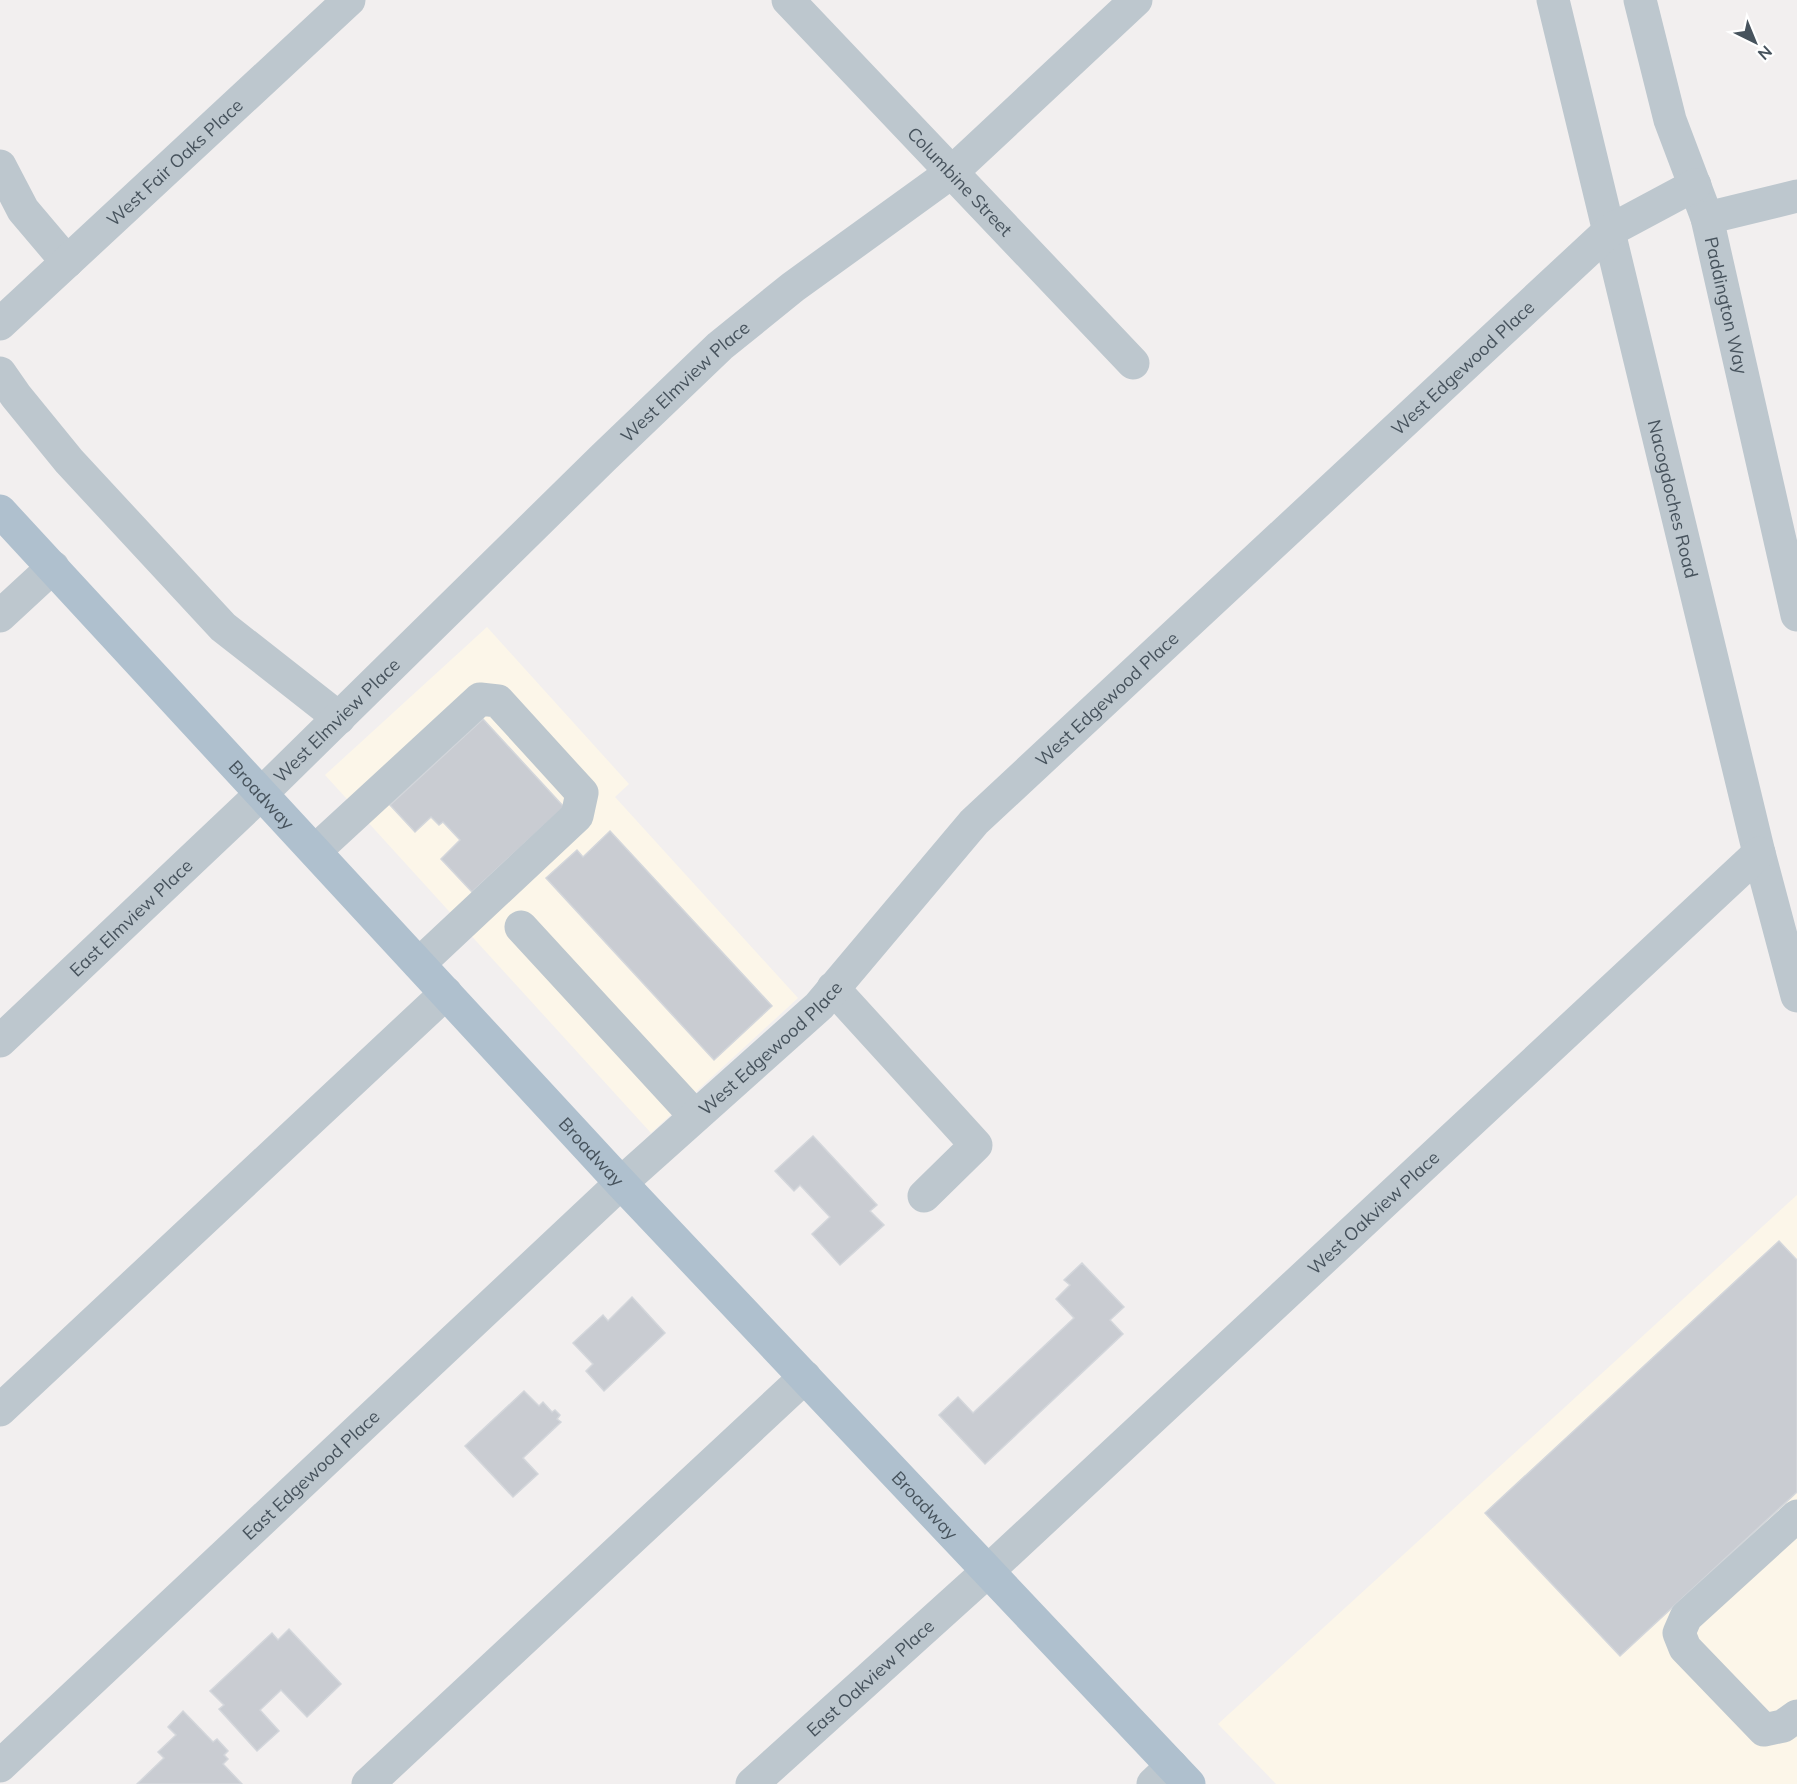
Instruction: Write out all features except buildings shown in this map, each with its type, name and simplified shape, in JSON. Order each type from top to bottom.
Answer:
[{"type":"main road","name":"Broadway","points":[[0,511],[621,1183],[988,1570],[1171,1778]]},
{"type":"street","name":"West Fair Oaks Place","points":[[0,324],[348,0]]},
{"type":"street","name":"Columbine Street","points":[[788,0],[1133,363]]},
{"type":"street","name":"West Elmview Place","points":[[262,793],[720,346],[793,287],[952,172],[1136,0]]},
{"type":"street","name":"Nacogdoches Road","points":[[1553,0],[1759,853],[1797,996]]},
{"type":"street","name":"Paddington Way","points":[[1640,0],[1670,120],[1707,218],[1797,615]]},
{"type":"street","points":[[0,166],[23,210],[67,262]]},
{"type":"street","name":"West Edgewood Place","points":[[621,1183],[819,1006],[974,822],[1609,231],[1695,185]]},
{"type":"street","points":[[1707,218],[1797,196]]},
{"type":"street","points":[[0,373],[69,461],[223,627],[339,718]]},
{"type":"street","points":[[0,616],[53,567]]},
{"type":"street","points":[[315,851],[480,699],[498,701],[582,793],[577,816],[419,964]]},
{"type":"street","name":"East Elmview Place","points":[[0,1041],[262,793]]},
{"type":"street","name":"West Oakview Place","points":[[988,1570],[1759,853]]},
{"type":"street","points":[[521,927],[695,1116]]},
{"type":"street","points":[[833,988],[976,1145],[924,1196]]},
{"type":"street","points":[[0,1410],[446,993]]},
{"type":"street","name":"East Edgewood Place","points":[[0,1766],[621,1183]]},
{"type":"street","points":[[368,1784],[805,1377]]},
{"type":"street","points":[[1797,1516],[1686,1617],[1678,1633],[1685,1648],[1764,1730],[1783,1726],[1797,1716]]},
{"type":"street","name":"East Oakview Place","points":[[752,1784],[988,1570]]},
{"type":"shaded area","points":[[487,627],[629,784],[615,797],[798,998],[651,1133],[325,775]]},
{"type":"shaded area","points":[[1797,1195],[1797,1784],[1276,1784],[1218,1724]]}]
